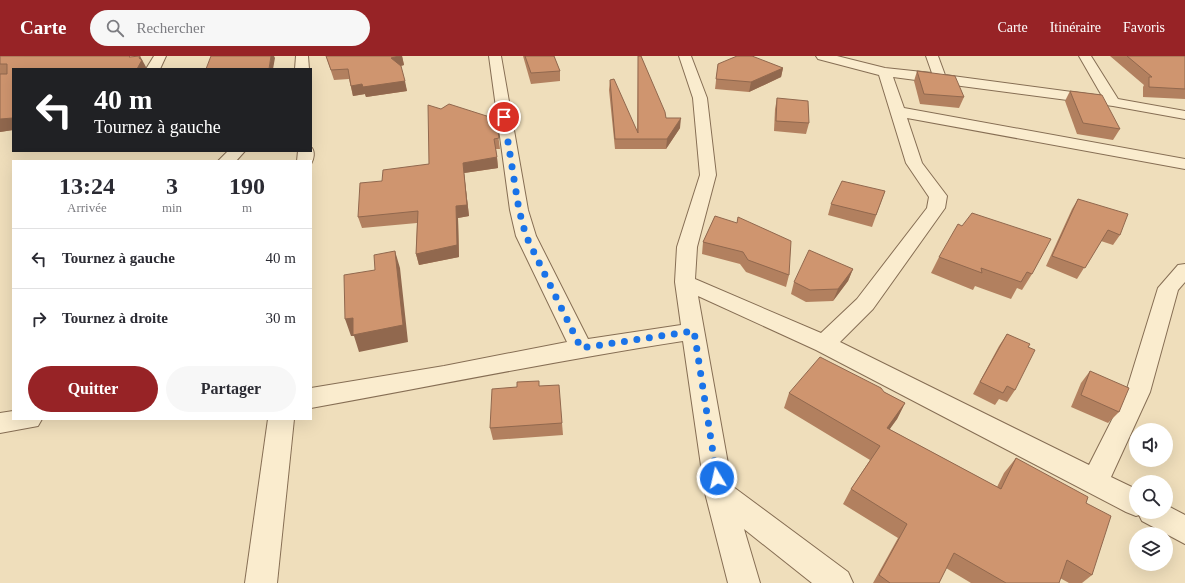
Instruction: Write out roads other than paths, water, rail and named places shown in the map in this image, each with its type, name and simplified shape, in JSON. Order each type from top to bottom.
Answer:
[{"type":"street","points":[[154,68],[160,56]]},
{"type":"street","points":[[302,56],[302,68]]},
{"type":"street","points":[[495,56],[519,210],[526,236],[581,348]]},
{"type":"street","points":[[685,56],[700,98],[708,175],[687,247],[686,282],[719,493],[744,583]]},
{"type":"street","points":[[822,56],[881,71],[1113,102],[1185,116]]},
{"type":"street","points":[[824,344],[865,304],[936,208],[938,196],[929,186],[914,163],[899,112],[881,71],[872,56]]},
{"type":"street","points":[[932,56],[940,78]]},
{"type":"street","points":[[1085,56],[1113,102]]},
{"type":"street","points":[[899,112],[1185,164]]},
{"type":"street","points":[[227,160],[236,152]]},
{"type":"street","points":[[1095,482],[1138,392],[1168,288],[1185,270]]},
{"type":"street","points":[[686,282],[824,344],[1129,500]]},
{"type":"street","points":[[312,398],[444,375],[581,348],[694,331]]},
{"type":"street","points":[[0,423],[22,420]]},
{"type":"street","points":[[261,583],[281,420]]},
{"type":"street","points":[[719,493],[837,583]]},
{"type":"street","points":[[1165,519],[1185,530]]}]
